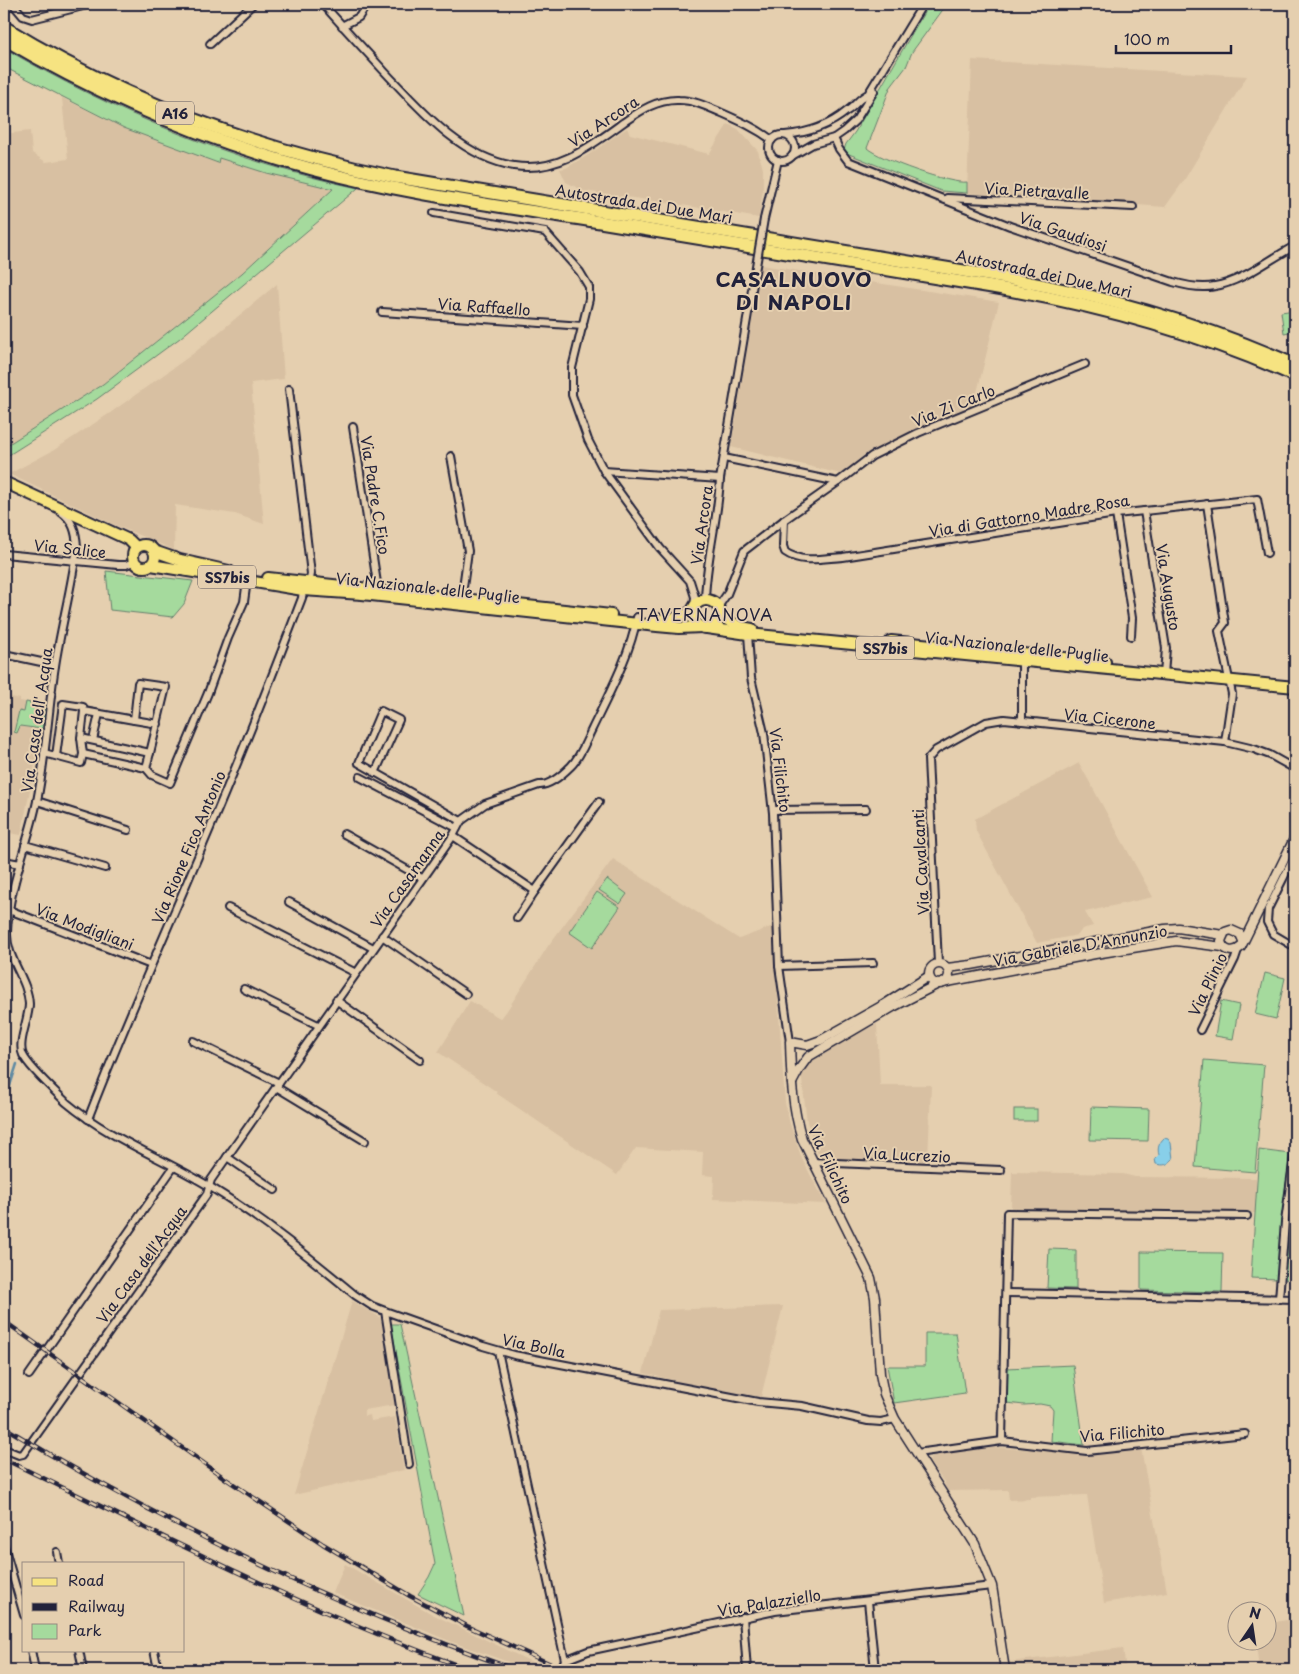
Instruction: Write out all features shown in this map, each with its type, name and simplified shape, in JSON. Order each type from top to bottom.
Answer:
[{"type":"highway","name":"Autostrada dei Due Mari","points":[[4,27],[83,71],[182,116],[276,148],[358,170],[1052,287],[1158,313],[1237,340],[1295,365]]},
{"type":"highway","name":"Autostrada dei Due Mari","points":[[4,39],[41,61],[108,95],[193,132],[273,158],[349,178],[387,186],[1066,300],[1186,333],[1295,376]]},
{"type":"main road","name":"SS7bis","points":[[4,482],[129,540],[136,547],[146,545],[154,551]]},
{"type":"main road","points":[[133,562],[133,552],[136,547]]},
{"type":"main road","name":"Via Nazionale delle Puglie","points":[[154,551],[180,560],[306,586]]},
{"type":"main road","points":[[151,565],[155,558],[154,551]]},
{"type":"main road","name":"SS7bis","points":[[133,562],[142,568],[151,565]]},
{"type":"main road","name":"Via Nazionale delle Puglie","points":[[151,565],[247,580],[636,621],[679,628],[705,627],[1229,677],[1295,680]]},
{"type":"main road","name":"SS7bis","points":[[693,610],[698,602],[705,600]]},
{"type":"main road","points":[[693,610],[696,623],[705,627],[716,624],[719,611],[713,602],[705,600]]},
{"type":"main road","name":"Via Nazionale delle Puglie","points":[[636,621],[679,618],[693,610]]},
{"type":"main road","name":"Via Nazionale delle Puglie","points":[[719,611],[748,631]]},
{"type":"main road","name":"Via Nazionale delle Puglie","points":[[1229,677],[1295,687]]},
{"type":"street","points":[[13,4],[23,16],[32,19],[91,4]]},
{"type":"street","points":[[210,44],[253,4]]},
{"type":"street","name":"Via Arcora","points":[[323,4],[415,104],[443,129],[463,145],[482,155],[514,166],[534,167],[557,163],[574,156],[643,109],[660,102],[679,100],[701,103],[741,120],[772,140],[770,151],[778,160],[764,220],[720,479],[719,498],[706,579],[705,600]]},
{"type":"street","points":[[342,26],[359,17],[367,4]]},
{"type":"street","points":[[772,140],[778,136],[798,134],[830,123],[849,110],[862,96],[868,94],[923,4]]},
{"type":"street","points":[[778,160],[785,160],[813,144],[834,138],[856,120],[873,94],[877,82]]},
{"type":"street","points":[[785,135],[792,139],[795,146],[792,156]]},
{"type":"street","name":"Via Gaudiosi","points":[[834,138],[848,161],[1010,226],[1173,282],[1190,286],[1216,286],[1236,280],[1295,246]]},
{"type":"street","name":"Via Pietravalle","points":[[940,198],[1133,207]]},
{"type":"street","points":[[434,213],[545,232],[580,272],[589,287],[589,299],[572,368],[572,394],[588,440],[604,470],[660,548],[690,582],[695,597],[693,610]]},
{"type":"street","name":"Via Raffaello","points":[[382,312],[583,326]]},
{"type":"street","name":"Via Zi Carlo","points":[[719,611],[744,551],[872,456],[918,433],[1086,364]]},
{"type":"street","name":"Via Rione Fico Antonio","points":[[88,1120],[118,1042],[215,816],[311,574],[289,389]]},
{"type":"street","name":"Via Padre C.Fico","points":[[353,427],[378,583],[377,593]]},
{"type":"street","points":[[451,456],[468,552],[461,602]]},
{"type":"street","points":[[724,458],[838,482]]},
{"type":"street","points":[[604,470],[720,479]]},
{"type":"street","name":"Via di Gattorno Madre Rosa","points":[[784,520],[783,546],[785,552],[799,559],[808,560],[843,557],[1144,510],[1257,499],[1267,553]]},
{"type":"street","name":"Via Casa dell' Acqua","points":[[46,501],[72,523],[77,536],[77,546],[55,666],[37,801],[12,893],[5,935],[29,1002],[27,1021],[21,1044],[23,1055],[35,1070],[88,1120]]},
{"type":"street","points":[[1207,504],[1224,618],[1224,623],[1219,631],[1232,694],[1225,742]]},
{"type":"street","name":"Via Augusto","points":[[1144,510],[1166,648],[1164,671]]},
{"type":"street","points":[[1116,514],[1132,618],[1131,636]]},
{"type":"street","name":"Via Salice","points":[[4,554],[118,565],[126,565],[133,562]]},
{"type":"street","points":[[83,754],[146,768],[152,775],[170,782],[244,602],[247,580]]},
{"type":"street","name":"Via Casamanna","points":[[210,1186],[211,1180],[453,836],[460,821],[485,804],[539,785],[546,786],[571,766],[604,704],[624,659],[636,621]]},
{"type":"street","name":"Via Filichito","points":[[748,631],[751,678],[764,733],[773,810],[779,966],[790,1042],[792,1084],[797,1124],[812,1162],[836,1206],[870,1278],[875,1298],[880,1374],[884,1394],[895,1419],[975,1544],[992,1586],[1005,1670]]},
{"type":"street","points":[[4,654],[55,666]]},
{"type":"street","points":[[1022,658],[1022,721]]},
{"type":"street","points":[[134,720],[138,683],[166,687],[146,768]]},
{"type":"street","points":[[56,756],[63,704],[82,707],[84,711],[158,724]]},
{"type":"street","points":[[44,753],[81,763],[84,711]]},
{"type":"street","points":[[375,772],[399,720],[381,711],[359,764],[460,821]]},
{"type":"street","points":[[94,740],[99,714]]},
{"type":"street","name":"Via Cicerone","points":[[928,759],[936,750],[986,722],[1004,719],[1225,742],[1270,755],[1295,769]]},
{"type":"street","points":[[81,738],[150,753]]},
{"type":"street","name":"Via Cavalcanti","points":[[928,759],[938,964]]},
{"type":"street","points":[[360,777],[457,828]]},
{"type":"street","points":[[37,801],[128,830]]},
{"type":"street","points":[[517,918],[535,890],[600,802]]},
{"type":"street","points":[[773,810],[866,809]]},
{"type":"street","points":[[344,834],[422,878]]},
{"type":"street","points":[[453,836],[535,890]]},
{"type":"street","name":"Via Plinio","points":[[1200,1030],[1295,837]]},
{"type":"street","points":[[25,845],[105,868]]},
{"type":"street","points":[[1295,855],[1268,909],[1267,922],[1273,934],[1295,948]]},
{"type":"street","points":[[4,861],[20,864]]},
{"type":"street","points":[[289,902],[373,948]]},
{"type":"street","points":[[228,908],[356,973]]},
{"type":"street","name":"Via Modigliani","points":[[10,910],[151,965]]},
{"type":"street","name":"Via Plinio","points":[[1238,950],[1228,951],[1223,947],[1221,941],[1223,935],[1228,931],[1237,932],[1253,922]]},
{"type":"street","name":"Via Gabriele D'Annunzio","points":[[938,964],[942,964],[947,968],[971,966],[1164,929],[1178,928],[1223,935]]},
{"type":"street","name":"Via Plinio","points":[[1237,932],[1243,941]]},
{"type":"street","points":[[382,936],[466,994]]},
{"type":"street","name":"Via Gabriele D'Annunzio","points":[[792,1084],[808,1057],[893,1007],[940,984],[1095,954],[1176,941],[1223,947]]},
{"type":"street","points":[[779,966],[873,963]]},
{"type":"street","points":[[938,964],[932,966],[929,970],[929,976],[932,981],[940,984],[948,979],[949,971],[947,968]]},
{"type":"street","points":[[790,1042],[807,1045],[820,1040],[885,1004],[929,976]]},
{"type":"street","points":[[244,989],[318,1026]]},
{"type":"street","points":[[336,1000],[420,1060]]},
{"type":"street","points":[[193,1041],[277,1085],[365,1141]]},
{"type":"street","points":[[88,1120],[173,1168],[210,1186]]},
{"type":"street","points":[[1279,1299],[1285,1222],[1295,1149]]},
{"type":"street","points":[[227,1157],[275,1190]]},
{"type":"street","name":"Via Lucrezio","points":[[812,1162],[1001,1170]]},
{"type":"street","points":[[29,1374],[173,1168]]},
{"type":"street","name":"Via Bolla","points":[[210,1186],[254,1214],[355,1295],[372,1306],[498,1351],[695,1391],[758,1402],[802,1406],[868,1421],[881,1422],[895,1419]]},
{"type":"street","name":"Via Casa dell'Acqua","points":[[4,1449],[19,1455],[22,1454],[207,1194],[210,1186]]},
{"type":"street","points":[[1002,1441],[1007,1213],[1247,1216]]},
{"type":"street","points":[[1006,1293],[1295,1299]]},
{"type":"street","points":[[384,1311],[410,1464]]},
{"type":"street","points":[[498,1351],[565,1660],[560,1670]]},
{"type":"street","name":"Via Filichito","points":[[917,1453],[1002,1441],[1086,1450],[1245,1434]]},
{"type":"street","points":[[4,1546],[22,1609]]},
{"type":"street","points":[[57,1552],[59,1562]]},
{"type":"street","name":"Via Palazziello","points":[[565,1660],[588,1652],[775,1611],[992,1586]]},
{"type":"street","points":[[868,1601],[875,1670]]},
{"type":"street","points":[[743,1617],[747,1670]]},
{"type":"street","points":[[31,1652],[35,1670]]},
{"type":"street","points":[[78,1652],[83,1670]]},
{"type":"street","points":[[154,1652],[158,1670]]},
{"type":"shaded area","points":[[972,60],[1247,76],[1183,182],[1165,207],[967,193]]},
{"type":"shaded area","points":[[62,98],[124,128],[218,163],[218,158],[266,173],[333,189],[242,273],[103,384],[4,447],[4,134],[30,131],[32,153],[46,162],[68,159]]},
{"type":"shaded area","points":[[728,124],[738,129],[758,151],[763,169],[763,190],[759,218],[584,191],[566,182],[560,169],[566,168],[588,155],[627,128],[630,134],[709,154]]},
{"type":"shaded area","points":[[761,265],[999,302],[973,409],[877,451],[865,454],[841,474],[731,447]]},
{"type":"shaded area","points":[[277,284],[284,379],[251,383],[264,524],[235,514],[175,505],[174,550],[113,524],[9,474],[54,450],[110,413],[194,353]]},
{"type":"shaded area","points":[[4,695],[26,702],[24,712],[19,712],[19,726],[42,729],[21,835],[4,832]]},
{"type":"shaded area","points":[[1079,763],[1153,897],[1085,912],[1093,926],[1082,929],[1078,935],[1037,943],[976,831],[975,819]]},
{"type":"shaded area","points":[[613,859],[739,939],[773,926],[785,1103],[802,1159],[826,1204],[713,1199],[714,1176],[702,1175],[703,1152],[636,1148],[617,1175],[438,1052],[470,1001],[500,1018],[506,1012],[548,946]]},
{"type":"shaded area","points":[[877,1024],[880,1085],[931,1085],[928,1162],[820,1159],[807,1122],[801,1072],[812,1058],[822,1051]]},
{"type":"shaded area","points":[[1012,1172],[1123,1174],[1135,1177],[1256,1178],[1256,1213],[1011,1209]]},
{"type":"shaded area","points":[[352,1301],[381,1318],[395,1405],[364,1410],[364,1416],[370,1415],[371,1421],[395,1417],[404,1470],[294,1495]]},
{"type":"shaded area","points":[[783,1306],[761,1397],[706,1388],[643,1373],[659,1310]]},
{"type":"shaded area","points":[[989,1447],[1087,1453],[1141,1448],[1167,1592],[1104,1603],[1087,1495],[1030,1497],[1030,1499],[1009,1500],[1008,1490],[947,1491],[944,1482],[929,1461],[933,1455]]},
{"type":"shaded area","points":[[345,1564],[432,1614],[534,1663],[531,1670],[452,1642],[333,1593]]},
{"type":"shaded area","points":[[1295,1619],[1295,1670],[1259,1670],[1257,1652],[1276,1652],[1276,1622]]},
{"type":"shaded area","points":[[1123,1648],[1126,1670],[1010,1670],[1009,1662]]},
{"type":"green space","points":[[929,4],[947,4],[912,52],[906,67],[890,88],[867,148],[874,153],[916,170],[947,180],[967,182],[967,193],[941,191],[849,154],[844,150]]},
{"type":"green space","points":[[4,48],[88,93],[131,114],[175,132],[266,164],[358,188],[180,338],[97,399],[4,458],[4,447],[103,384],[242,273],[333,189],[266,173],[219,158],[218,163],[124,128],[4,67]]},
{"type":"green space","points":[[1295,310],[1295,331],[1284,333],[1281,312]]},
{"type":"green space","points":[[106,571],[193,581],[184,604],[173,617],[110,610]]},
{"type":"green space","points":[[26,702],[47,706],[42,729],[20,726],[17,733],[14,732],[19,711],[24,712]]},
{"type":"green space","points":[[607,879],[627,894],[620,904],[599,890]]},
{"type":"green space","points":[[597,892],[620,907],[592,948],[569,932]]},
{"type":"green space","points":[[1265,973],[1285,978],[1276,1019],[1255,1014]]},
{"type":"green space","points":[[1221,1001],[1239,1005],[1233,1039],[1215,1036]]},
{"type":"green space","points":[[1204,1060],[1264,1065],[1255,1172],[1195,1167]]},
{"type":"green space","points":[[1091,1107],[1149,1109],[1148,1141],[1090,1140]]},
{"type":"green space","points":[[1014,1109],[1037,1109],[1037,1121],[1014,1121]]},
{"type":"green space","points":[[1259,1150],[1290,1154],[1281,1222],[1278,1279],[1251,1278]]},
{"type":"green space","points":[[1289,1237],[1295,1238],[1295,1280],[1284,1279]]},
{"type":"green space","points":[[1049,1249],[1076,1250],[1076,1289],[1047,1288]]},
{"type":"green space","points":[[1141,1252],[1223,1253],[1222,1292],[1141,1290]]},
{"type":"green space","points":[[391,1324],[400,1324],[464,1616],[418,1594],[435,1564]]},
{"type":"green space","points":[[925,1333],[956,1333],[965,1393],[894,1403],[887,1366],[925,1366]]},
{"type":"green space","points":[[1073,1365],[1084,1445],[1051,1441],[1053,1410],[1050,1406],[1007,1403],[1007,1368]]},
{"type":"water","points":[[1164,1138],[1168,1139],[1171,1143],[1173,1159],[1166,1164],[1156,1164],[1155,1159],[1159,1155],[1159,1146]]},
{"type":"waterway","points":[[4,1104],[17,1064]]},
{"type":"railway","points":[[4,1321],[226,1479],[323,1544],[410,1596],[467,1626],[564,1670]]},
{"type":"railway","points":[[4,1427],[127,1498],[254,1562],[383,1619],[516,1670]]},
{"type":"railway","points":[[4,1459],[293,1598],[411,1648],[471,1670]]},
{"type":"district","name":"CASALNUOVO DI NAPOLI","points":[[794,290]]},
{"type":"district","name":"TAVERNANOVA","points":[[705,614]]}]
